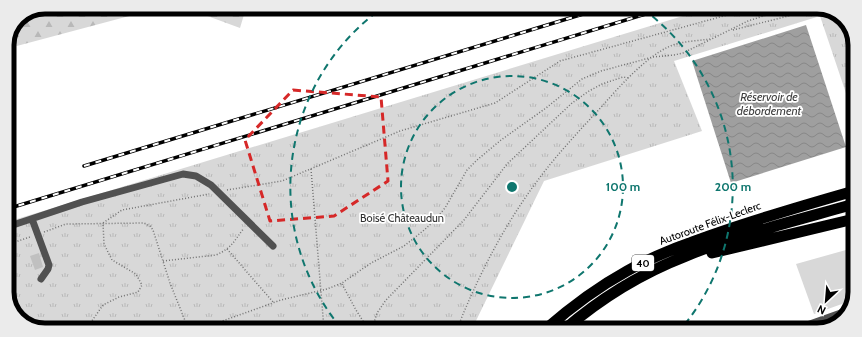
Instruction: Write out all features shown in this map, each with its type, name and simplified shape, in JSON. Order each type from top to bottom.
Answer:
[{"type":"highway","points":[[754,220],[848,185]]},
{"type":"highway","name":"Autoroute Félix-Leclerc","points":[[553,323],[569,309],[627,270],[673,249],[754,220],[848,193]]},
{"type":"highway","name":"Autoroute Félix-Leclerc","points":[[573,323],[607,297],[635,280],[667,264],[719,244],[848,206]]},
{"type":"highway","points":[[667,264],[848,220]]},
{"type":"street","points":[[14,225],[112,194],[183,174],[190,174],[208,182],[273,246]]},
{"type":"street","points":[[32,219],[49,265],[41,279]]},
{"type":"street","points":[[814,323],[839,314]]},
{"type":"path","points":[[103,223],[122,210],[282,181],[400,131],[494,103],[560,61],[731,14]]},
{"type":"path","points":[[217,323],[287,298],[320,291],[342,283],[371,263],[404,246],[423,232],[434,221],[445,208],[463,176],[477,160],[586,76],[653,57],[680,54],[754,19],[770,14]]},
{"type":"path","points":[[731,30],[796,14]]},
{"type":"path","points":[[460,323],[487,259],[534,186],[566,146],[629,78],[653,57],[673,45],[711,39]]},
{"type":"path","points":[[374,323],[377,312],[386,300],[464,220],[496,177],[514,157],[572,103],[589,90],[624,76],[629,78]]},
{"type":"path","points":[[311,168],[323,323]]},
{"type":"path","points":[[163,261],[216,255],[227,250],[248,222]]},
{"type":"path","points":[[91,323],[103,306],[119,297],[138,292],[142,285],[136,274],[112,260],[104,244],[103,223]]},
{"type":"path","points":[[14,243],[66,224],[144,223],[150,226],[153,230],[186,323]]},
{"type":"path","points":[[227,250],[273,303]]},
{"type":"path","points":[[342,283],[364,323]]},
{"type":"highlighted area","points":[[293,90],[381,97],[388,181],[334,216],[270,221],[245,140]]},
{"type":"green space","points":[[45,14],[137,14],[14,47],[16,33],[19,28],[33,16]]},
{"type":"green space","points":[[202,14],[244,14],[240,28]]},
{"type":"green space","points":[[573,14],[605,14],[595,16]]},
{"type":"green space","name":"Boisé Châteaudun","points":[[690,14],[817,14],[836,20],[842,26],[847,37],[848,99],[820,16],[674,61],[702,131],[544,181],[475,323],[41,323],[26,317],[16,304],[14,294],[14,220]]},
{"type":"green space","points":[[848,249],[848,296],[846,303],[814,314],[796,264]]},
{"type":"water","name":"Réservoir de débordement","points":[[806,25],[846,147],[731,183],[692,61]]},
{"type":"building","points":[[39,253],[43,267],[35,270],[30,256]]},
{"type":"railway","points":[[84,166],[583,14]]},
{"type":"railway","points":[[14,207],[646,14]]}]
